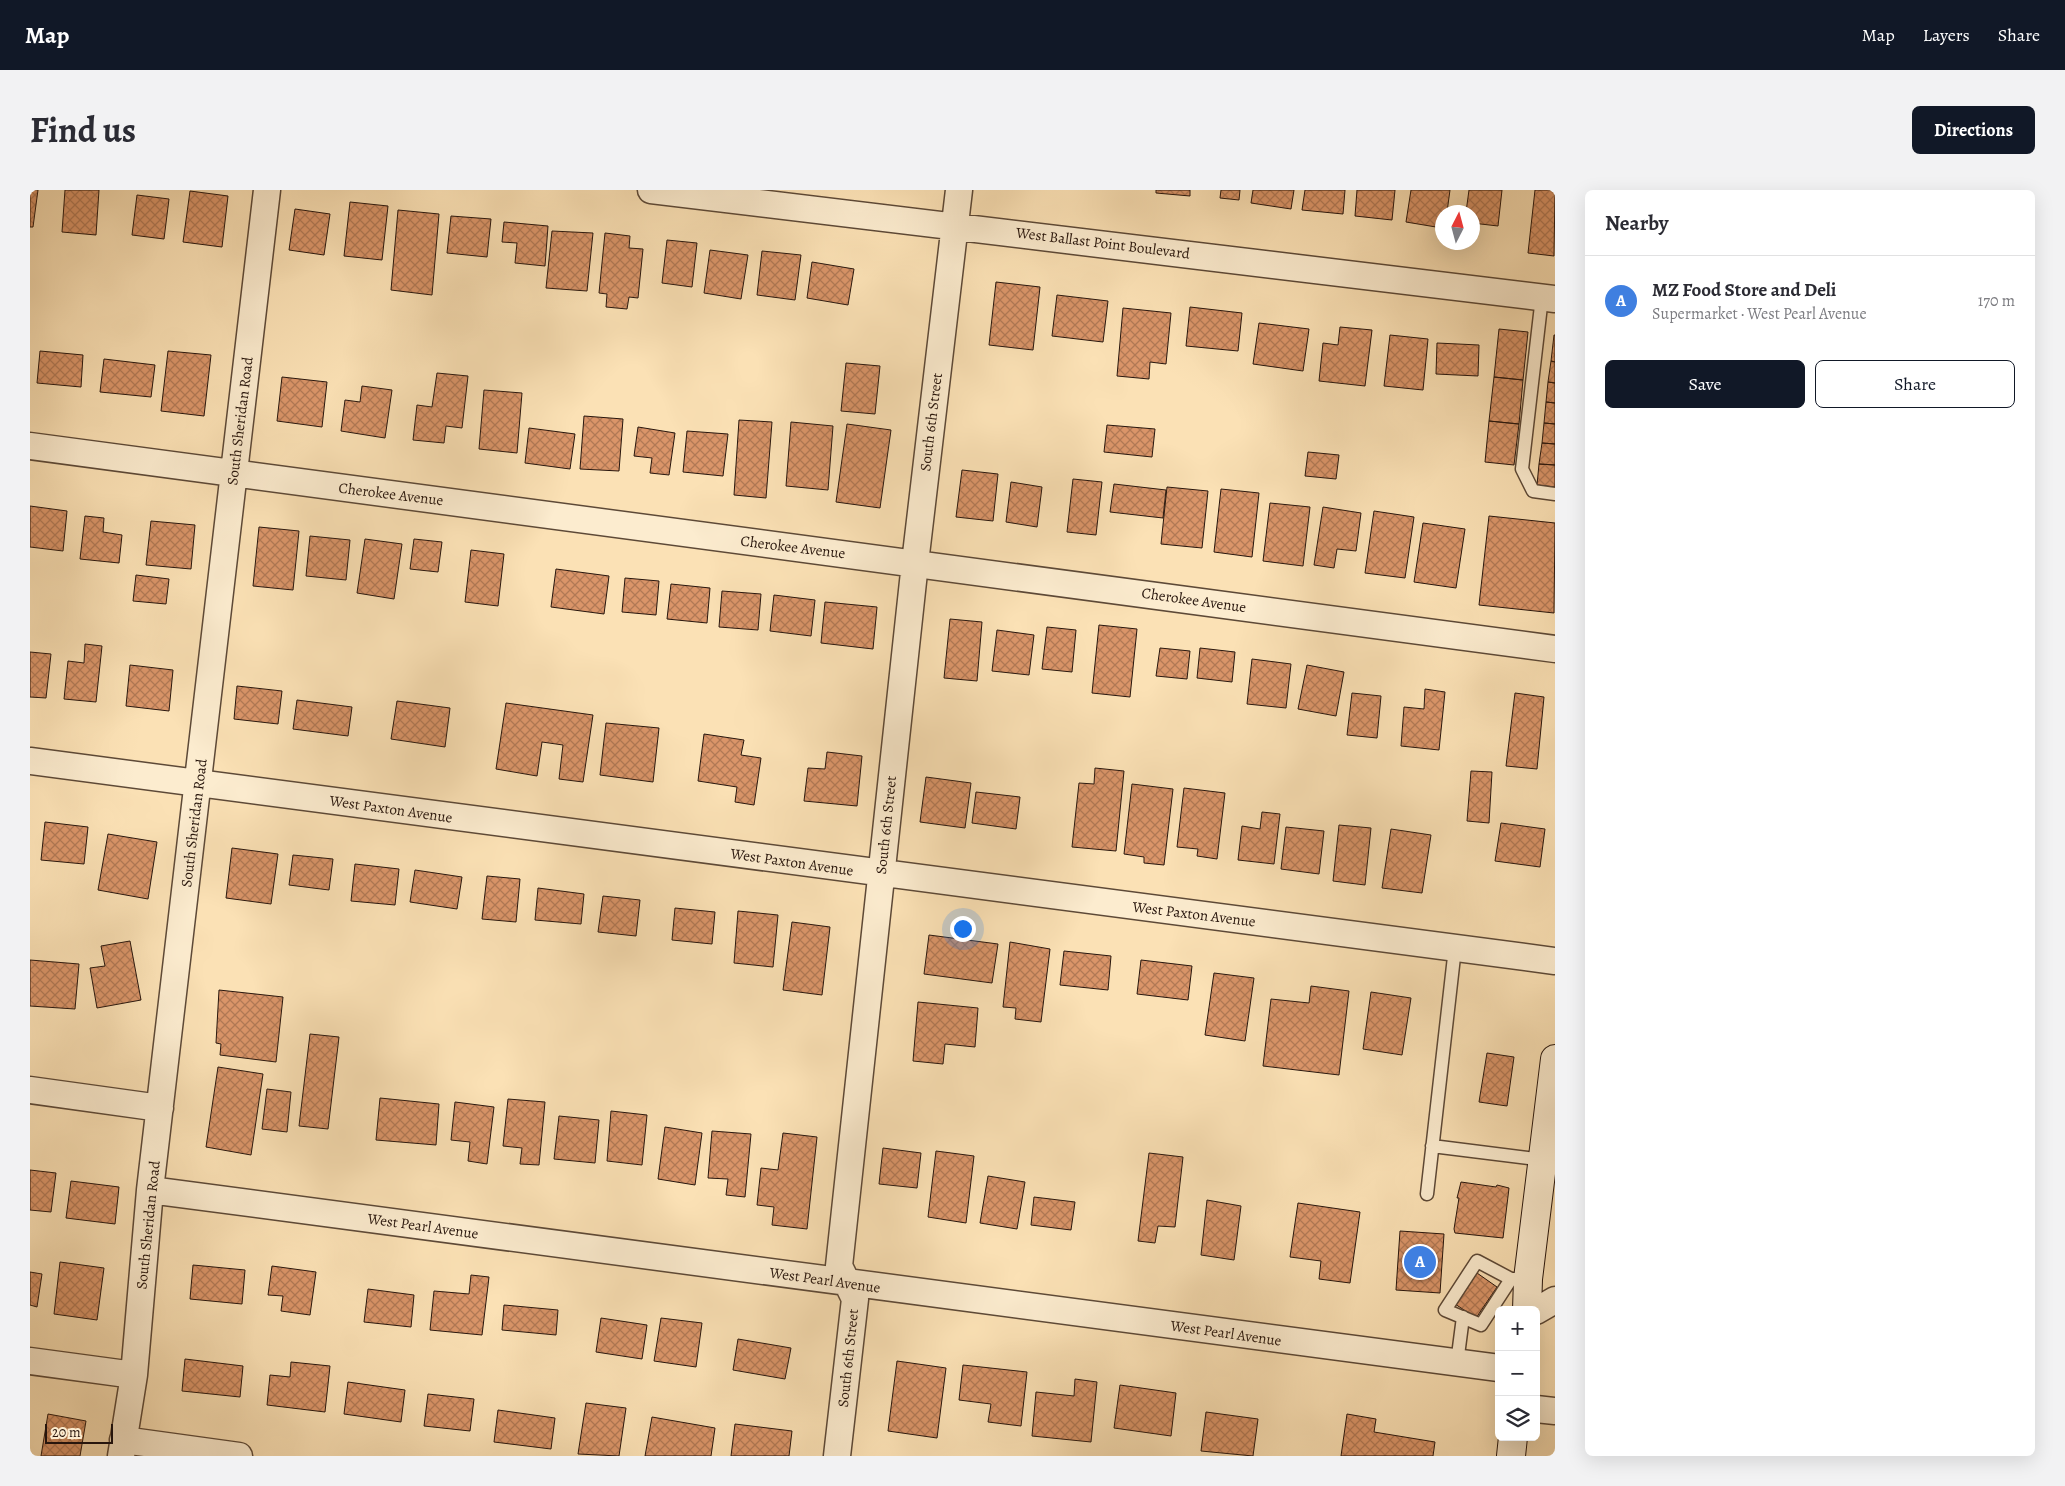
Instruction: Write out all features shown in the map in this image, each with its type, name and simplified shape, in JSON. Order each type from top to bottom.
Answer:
[{"type":"street","name":"South Sheridan Road","points":[[122,1448],[134,1375],[150,1190],[267,190]]},
{"type":"street","name":"West Ballast Point Boulevard","points":[[651,190],[955,225],[1548,298]]},
{"type":"street","name":"South 6th Street","points":[[837,1456],[855,1299],[839,1266],[915,563],[959,190]]},
{"type":"street","name":"Cherokee Avenue","points":[[30,446],[1555,649]]},
{"type":"street","name":"West Paxton Avenue","points":[[30,761],[1555,961]]},
{"type":"street","points":[[1526,1306],[1520,1279],[1544,1160],[1555,1059]]},
{"type":"street","points":[[30,1090],[160,1108]]},
{"type":"street","name":"West Pearl Avenue","points":[[150,1190],[1495,1368]]},
{"type":"street","points":[[1540,1309],[1555,1300]]},
{"type":"street","points":[[30,1361],[134,1375]]},
{"type":"street","points":[[1540,1409],[1555,1411]]},
{"type":"street","points":[[1511,1456],[1513,1441]]},
{"type":"street","points":[[122,1448],[239,1456]]},
{"type":"lane","points":[[1548,298],[1522,469],[1533,491],[1555,494]]},
{"type":"lane","points":[[1426,1194],[1455,948]]},
{"type":"lane","points":[[1432,1146],[1544,1160]]},
{"type":"lane","points":[[1477,1261],[1520,1279],[1481,1325],[1445,1310],[1477,1261]]},
{"type":"lane","points":[[1457,1363],[1462,1317]]},
{"type":"building","points":[[30,190],[38,190],[33,227],[30,227]]},
{"type":"building","points":[[65,190],[99,190],[96,235],[62,232]]},
{"type":"building","points":[[1156,190],[1190,190],[1190,196],[1156,193]]},
{"type":"building","points":[[1221,190],[1240,190],[1239,200],[1220,198]]},
{"type":"building","points":[[1253,190],[1294,190],[1291,209],[1251,203]]},
{"type":"building","points":[[1305,190],[1345,190],[1343,214],[1302,210]]},
{"type":"building","points":[[1357,190],[1395,190],[1392,220],[1355,216]]},
{"type":"building","points":[[1411,190],[1450,190],[1448,205],[1435,205],[1435,227],[1406,222]]},
{"type":"building","points":[[1469,190],[1502,190],[1498,226],[1480,224],[1480,205],[1467,205]]},
{"type":"building","points":[[1535,190],[1555,190],[1554,256],[1528,253]]},
{"type":"building","points":[[190,191],[228,196],[222,247],[183,242]]},
{"type":"building","points":[[137,195],[169,199],[164,239],[132,235]]},
{"type":"building","points":[[350,202],[388,206],[382,260],[344,256]]},
{"type":"building","points":[[295,209],[330,214],[324,255],[289,250]]},
{"type":"building","points":[[398,210],[439,214],[432,295],[391,290]]},
{"type":"building","points":[[451,216],[491,219],[487,257],[447,253]]},
{"type":"building","points":[[504,222],[548,226],[545,266],[515,263],[517,243],[502,242]]},
{"type":"building","points":[[552,231],[593,233],[587,291],[546,288]]},
{"type":"building","points":[[605,233],[630,236],[629,248],[643,249],[638,298],[629,297],[627,309],[606,307],[607,294],[599,293]]},
{"type":"building","points":[[667,240],[697,243],[692,287],[662,283]]},
{"type":"building","points":[[710,250],[748,255],[741,299],[704,293]]},
{"type":"building","points":[[762,251],[801,255],[795,300],[757,295]]},
{"type":"building","points":[[812,262],[854,269],[848,305],[807,298]]},
{"type":"building","points":[[996,282],[1040,287],[1033,350],[989,345]]},
{"type":"building","points":[[1057,295],[1108,301],[1103,342],[1052,336]]},
{"type":"building","points":[[1190,307],[1242,313],[1238,351],[1186,346]]},
{"type":"building","points":[[1123,308],[1171,313],[1166,364],[1150,362],[1149,379],[1117,376]]},
{"type":"building","points":[[1259,323],[1309,329],[1303,371],[1253,364]]},
{"type":"building","points":[[1340,327],[1372,330],[1365,386],[1319,381],[1323,343],[1338,345]]},
{"type":"building","points":[[1499,329],[1528,332],[1523,380],[1494,377]]},
{"type":"building","points":[[1390,335],[1428,339],[1423,390],[1384,386]]},
{"type":"building","points":[[1555,335],[1555,362],[1551,361]]},
{"type":"building","points":[[1437,343],[1479,345],[1478,376],[1436,374]]},
{"type":"building","points":[[40,351],[83,355],[81,387],[37,383]]},
{"type":"building","points":[[168,351],[211,355],[204,416],[161,411]]},
{"type":"building","points":[[104,359],[155,365],[151,397],[100,392]]},
{"type":"building","points":[[1551,361],[1555,362],[1555,383],[1548,382]]},
{"type":"building","points":[[846,363],[880,366],[875,414],[841,411]]},
{"type":"building","points":[[437,373],[468,376],[462,428],[446,426],[444,443],[413,440],[417,405],[432,407]]},
{"type":"building","points":[[282,377],[327,382],[322,427],[277,421]]},
{"type":"building","points":[[1494,377],[1523,380],[1519,424],[1489,421]]},
{"type":"building","points":[[1548,382],[1555,383],[1555,403],[1546,402]]},
{"type":"building","points":[[362,386],[392,390],[385,438],[341,431],[345,400],[360,402]]},
{"type":"building","points":[[484,390],[522,393],[517,453],[479,449]]},
{"type":"building","points":[[1546,402],[1555,403],[1555,424],[1544,423]]},
{"type":"building","points":[[584,416],[623,419],[619,471],[580,469]]},
{"type":"building","points":[[739,420],[772,422],[766,498],[734,495]]},
{"type":"building","points":[[1489,421],[1519,424],[1514,465],[1485,462]]},
{"type":"building","points":[[791,422],[833,426],[828,490],[786,486]]},
{"type":"building","points":[[1544,423],[1555,424],[1555,444],[1542,443]]},
{"type":"building","points":[[847,424],[891,430],[880,508],[836,502]]},
{"type":"building","points":[[1107,425],[1155,429],[1152,457],[1104,452]]},
{"type":"building","points":[[638,427],[675,433],[669,475],[650,473],[652,458],[634,456]]},
{"type":"building","points":[[529,428],[575,434],[570,469],[525,463]]},
{"type":"building","points":[[687,431],[728,434],[723,476],[683,472]]},
{"type":"building","points":[[1542,443],[1555,444],[1555,465],[1539,464]]},
{"type":"building","points":[[1308,452],[1339,455],[1336,479],[1305,476]]},
{"type":"building","points":[[1539,464],[1555,465],[1555,487],[1537,485]]},
{"type":"building","points":[[962,470],[998,474],[993,521],[956,517]]},
{"type":"building","points":[[1073,479],[1102,482],[1096,535],[1067,532]]},
{"type":"building","points":[[1011,482],[1042,487],[1037,527],[1006,522]]},
{"type":"building","points":[[1114,484],[1166,490],[1163,518],[1110,512]]},
{"type":"building","points":[[1167,487],[1208,491],[1202,548],[1161,544]]},
{"type":"building","points":[[1221,489],[1259,493],[1252,557],[1214,552]]},
{"type":"building","points":[[1270,503],[1310,507],[1303,566],[1263,561]]},
{"type":"building","points":[[30,506],[67,511],[63,551],[30,547]]},
{"type":"building","points":[[1323,507],[1361,513],[1356,551],[1337,549],[1334,568],[1314,565]]},
{"type":"building","points":[[1374,511],[1414,517],[1405,578],[1365,573]]},
{"type":"building","points":[[85,516],[104,518],[103,532],[122,535],[119,563],[80,559]]},
{"type":"building","points":[[1489,516],[1555,523],[1554,613],[1479,605]]},
{"type":"building","points":[[151,521],[195,525],[191,569],[146,565]]},
{"type":"building","points":[[1423,523],[1465,529],[1456,588],[1414,582]]},
{"type":"building","points":[[259,527],[299,531],[293,590],[253,586]]},
{"type":"building","points":[[310,536],[350,540],[346,580],[306,576]]},
{"type":"building","points":[[365,539],[402,544],[394,599],[357,593]]},
{"type":"building","points":[[414,539],[442,542],[438,572],[410,569]]},
{"type":"building","points":[[471,550],[504,554],[498,606],[465,602]]},
{"type":"building","points":[[556,569],[609,576],[604,614],[551,607]]},
{"type":"building","points":[[136,575],[169,579],[166,604],[133,601]]},
{"type":"building","points":[[625,578],[659,581],[656,615],[622,612]]},
{"type":"building","points":[[671,584],[710,588],[707,623],[667,619]]},
{"type":"building","points":[[722,591],[761,594],[758,630],[719,627]]},
{"type":"building","points":[[774,595],[815,600],[811,636],[770,631]]},
{"type":"building","points":[[825,602],[877,607],[873,649],[821,643]]},
{"type":"building","points":[[950,619],[982,622],[977,681],[944,678]]},
{"type":"building","points":[[1099,625],[1137,629],[1130,697],[1092,693]]},
{"type":"building","points":[[1047,627],[1076,630],[1072,672],[1042,669]]},
{"type":"building","points":[[997,630],[1034,635],[1029,675],[992,671]]},
{"type":"building","points":[[85,644],[102,646],[96,702],[64,699],[68,661],[84,663]]},
{"type":"building","points":[[1160,648],[1190,651],[1187,679],[1156,676]]},
{"type":"building","points":[[1200,648],[1235,652],[1232,682],[1197,678]]},
{"type":"building","points":[[30,652],[51,654],[46,698],[30,697]]},
{"type":"building","points":[[1252,659],[1291,664],[1286,708],[1247,704]]},
{"type":"building","points":[[130,665],[173,670],[169,711],[126,706]]},
{"type":"building","points":[[1307,665],[1344,672],[1336,716],[1298,709]]},
{"type":"building","points":[[237,686],[282,691],[278,724],[234,719]]},
{"type":"building","points":[[1425,689],[1445,692],[1439,750],[1401,746],[1404,707],[1424,709]]},
{"type":"building","points":[[1352,693],[1381,696],[1377,738],[1347,735]]},
{"type":"building","points":[[1515,693],[1544,697],[1537,769],[1506,766]]},
{"type":"building","points":[[297,700],[352,707],[348,736],[293,729]]},
{"type":"building","points":[[397,701],[450,708],[445,747],[391,739]]},
{"type":"building","points":[[506,703],[593,715],[583,782],[559,779],[563,745],[542,742],[537,776],[496,769]]},
{"type":"building","points":[[606,723],[659,728],[653,782],[600,775]]},
{"type":"building","points":[[704,734],[744,740],[741,755],[761,758],[754,805],[735,802],[737,787],[698,781]]},
{"type":"building","points":[[827,752],[862,756],[857,806],[804,801],[808,768],[825,769]]},
{"type":"building","points":[[1095,768],[1124,771],[1116,851],[1072,847],[1079,783],[1094,784]]},
{"type":"building","points":[[1471,771],[1492,772],[1489,823],[1467,821]]},
{"type":"building","points":[[926,777],[971,783],[965,828],[920,822]]},
{"type":"building","points":[[1132,784],[1173,789],[1164,865],[1144,863],[1144,857],[1124,854]]},
{"type":"building","points":[[1184,788],[1225,793],[1217,859],[1197,856],[1198,849],[1177,847]]},
{"type":"building","points":[[976,792],[1020,797],[1016,829],[972,823]]},
{"type":"building","points":[[1262,812],[1280,814],[1274,864],[1238,860],[1242,826],[1260,829]]},
{"type":"building","points":[[45,822],[88,827],[84,864],[41,860]]},
{"type":"building","points":[[1501,823],[1545,829],[1540,867],[1495,861]]},
{"type":"building","points":[[1339,825],[1371,828],[1365,885],[1333,881]]},
{"type":"building","points":[[1286,827],[1324,831],[1319,874],[1281,869]]},
{"type":"building","points":[[1391,829],[1431,835],[1422,893],[1382,888]]},
{"type":"building","points":[[108,834],[157,842],[148,899],[98,890]]},
{"type":"building","points":[[232,848],[278,854],[271,904],[226,898]]},
{"type":"building","points":[[293,855],[333,859],[329,890],[289,885]]},
{"type":"building","points":[[355,864],[399,869],[395,905],[351,901]]},
{"type":"building","points":[[415,870],[462,877],[457,909],[410,902]]},
{"type":"building","points":[[487,876],[520,879],[516,922],[482,919]]},
{"type":"building","points":[[538,888],[584,894],[581,924],[535,920]]},
{"type":"building","points":[[603,896],[640,900],[636,936],[598,932]]},
{"type":"building","points":[[675,908],[715,912],[712,944],[672,940]]},
{"type":"building","points":[[738,911],[778,915],[773,967],[734,963]]},
{"type":"building","points":[[792,922],[830,927],[822,995],[783,990]]},
{"type":"building","points":[[929,935],[998,944],[992,983],[924,974]]},
{"type":"building","points":[[130,941],[141,1000],[97,1008],[90,968],[105,966],[101,946]]},
{"type":"building","points":[[1010,942],[1050,949],[1041,1022],[1015,1019],[1016,1008],[1003,1007]]},
{"type":"building","points":[[1064,951],[1111,956],[1108,990],[1060,985]]},
{"type":"building","points":[[30,960],[79,964],[75,1009],[30,1006]]},
{"type":"building","points":[[1141,960],[1192,966],[1188,1000],[1137,994]]},
{"type":"building","points":[[1214,973],[1254,978],[1245,1041],[1205,1035]]},
{"type":"building","points":[[1311,986],[1349,991],[1339,1075],[1263,1066],[1271,999],[1309,1003]]},
{"type":"building","points":[[219,990],[283,997],[276,1062],[220,1055],[221,1044],[216,1043]]},
{"type":"building","points":[[1371,992],[1411,998],[1402,1055],[1363,1049]]},
{"type":"building","points":[[918,1002],[978,1008],[975,1047],[945,1044],[943,1064],[913,1061]]},
{"type":"building","points":[[310,1034],[339,1037],[328,1129],[299,1126]]},
{"type":"building","points":[[1487,1053],[1514,1057],[1507,1106],[1479,1102]]},
{"type":"building","points":[[218,1067],[263,1074],[251,1155],[206,1147]]},
{"type":"building","points":[[267,1089],[291,1092],[287,1132],[262,1129]]},
{"type":"building","points":[[380,1098],[439,1104],[436,1145],[376,1140]]},
{"type":"building","points":[[508,1099],[545,1102],[539,1165],[520,1164],[522,1148],[503,1146]]},
{"type":"building","points":[[455,1102],[494,1107],[487,1164],[468,1161],[470,1142],[451,1140]]},
{"type":"building","points":[[611,1111],[647,1115],[642,1165],[607,1161]]},
{"type":"building","points":[[559,1116],[599,1120],[595,1163],[554,1159]]},
{"type":"building","points":[[665,1127],[702,1133],[695,1185],[658,1179]]},
{"type":"building","points":[[712,1131],[751,1134],[745,1197],[726,1195],[728,1179],[708,1178]]},
{"type":"building","points":[[783,1133],[817,1137],[807,1229],[772,1225],[774,1207],[757,1205],[761,1168],[778,1170]]},
{"type":"building","points":[[883,1148],[921,1153],[917,1188],[879,1184]]},
{"type":"building","points":[[936,1151],[974,1156],[966,1223],[928,1217]]},
{"type":"building","points":[[1149,1153],[1183,1157],[1175,1227],[1158,1226],[1155,1243],[1138,1241]]},
{"type":"building","points":[[30,1170],[56,1173],[51,1212],[30,1210]]},
{"type":"building","points":[[988,1176],[1025,1182],[1017,1229],[980,1223]]},
{"type":"building","points":[[71,1181],[119,1187],[115,1224],[66,1218]]},
{"type":"building","points":[[1461,1182],[1509,1188],[1503,1238],[1455,1233],[1459,1198],[1457,1198]]},
{"type":"building","points":[[1034,1197],[1075,1202],[1071,1230],[1031,1225]]},
{"type":"building","points":[[1207,1200],[1241,1206],[1234,1260],[1201,1255]]},
{"type":"building","points":[[1298,1203],[1360,1212],[1350,1283],[1319,1279],[1321,1261],[1290,1257]]},
{"type":"building","points":[[1400,1231],[1444,1234],[1440,1293],[1396,1290]]},
{"type":"building","points":[[60,1262],[104,1268],[97,1320],[54,1314]]},
{"type":"building","points":[[193,1265],[245,1270],[242,1304],[190,1299]]},
{"type":"building","points":[[272,1266],[316,1272],[310,1315],[281,1311],[283,1296],[268,1295]]},
{"type":"building","points":[[30,1272],[42,1274],[37,1307],[30,1305]]},
{"type":"building","points":[[1477,1273],[1497,1287],[1476,1318],[1455,1304]]},
{"type":"building","points":[[471,1275],[489,1277],[482,1335],[430,1330],[434,1291],[469,1294]]},
{"type":"building","points":[[368,1289],[414,1295],[411,1327],[364,1322]]},
{"type":"building","points":[[504,1305],[558,1310],[556,1335],[502,1330]]},
{"type":"building","points":[[601,1318],[647,1325],[642,1359],[596,1352]]},
{"type":"building","points":[[661,1318],[702,1323],[696,1367],[654,1361]]},
{"type":"building","points":[[738,1339],[791,1348],[785,1379],[733,1370]]},
{"type":"building","points":[[185,1359],[243,1366],[240,1397],[182,1391]]},
{"type":"building","points":[[897,1361],[946,1368],[937,1438],[888,1431]]},
{"type":"building","points":[[291,1362],[330,1366],[325,1412],[267,1405],[270,1375],[290,1377]]},
{"type":"building","points":[[963,1365],[1027,1372],[1021,1426],[988,1422],[991,1404],[959,1400]]},
{"type":"building","points":[[1075,1379],[1097,1382],[1091,1442],[1032,1436],[1036,1392],[1074,1396]]},
{"type":"building","points":[[348,1382],[405,1390],[401,1422],[344,1414]]},
{"type":"building","points":[[1120,1385],[1176,1393],[1171,1436],[1114,1428]]},
{"type":"building","points":[[428,1394],[474,1399],[470,1431],[424,1426]]},
{"type":"building","points":[[586,1403],[626,1408],[619,1456],[578,1454]]},
{"type":"building","points":[[498,1410],[555,1418],[551,1449],[494,1442]]},
{"type":"building","points":[[1206,1412],[1258,1419],[1253,1456],[1201,1451]]},
{"type":"building","points":[[48,1414],[86,1421],[80,1456],[41,1456]]},
{"type":"building","points":[[1347,1414],[1376,1419],[1374,1432],[1435,1442],[1433,1456],[1341,1456]]},
{"type":"building","points":[[652,1417],[715,1428],[711,1456],[645,1456]]},
{"type":"building","points":[[735,1424],[792,1431],[789,1456],[731,1456]]},
{"type":"place","name":"MZ Food Store and Deli","points":[[1420,1262]]}]
